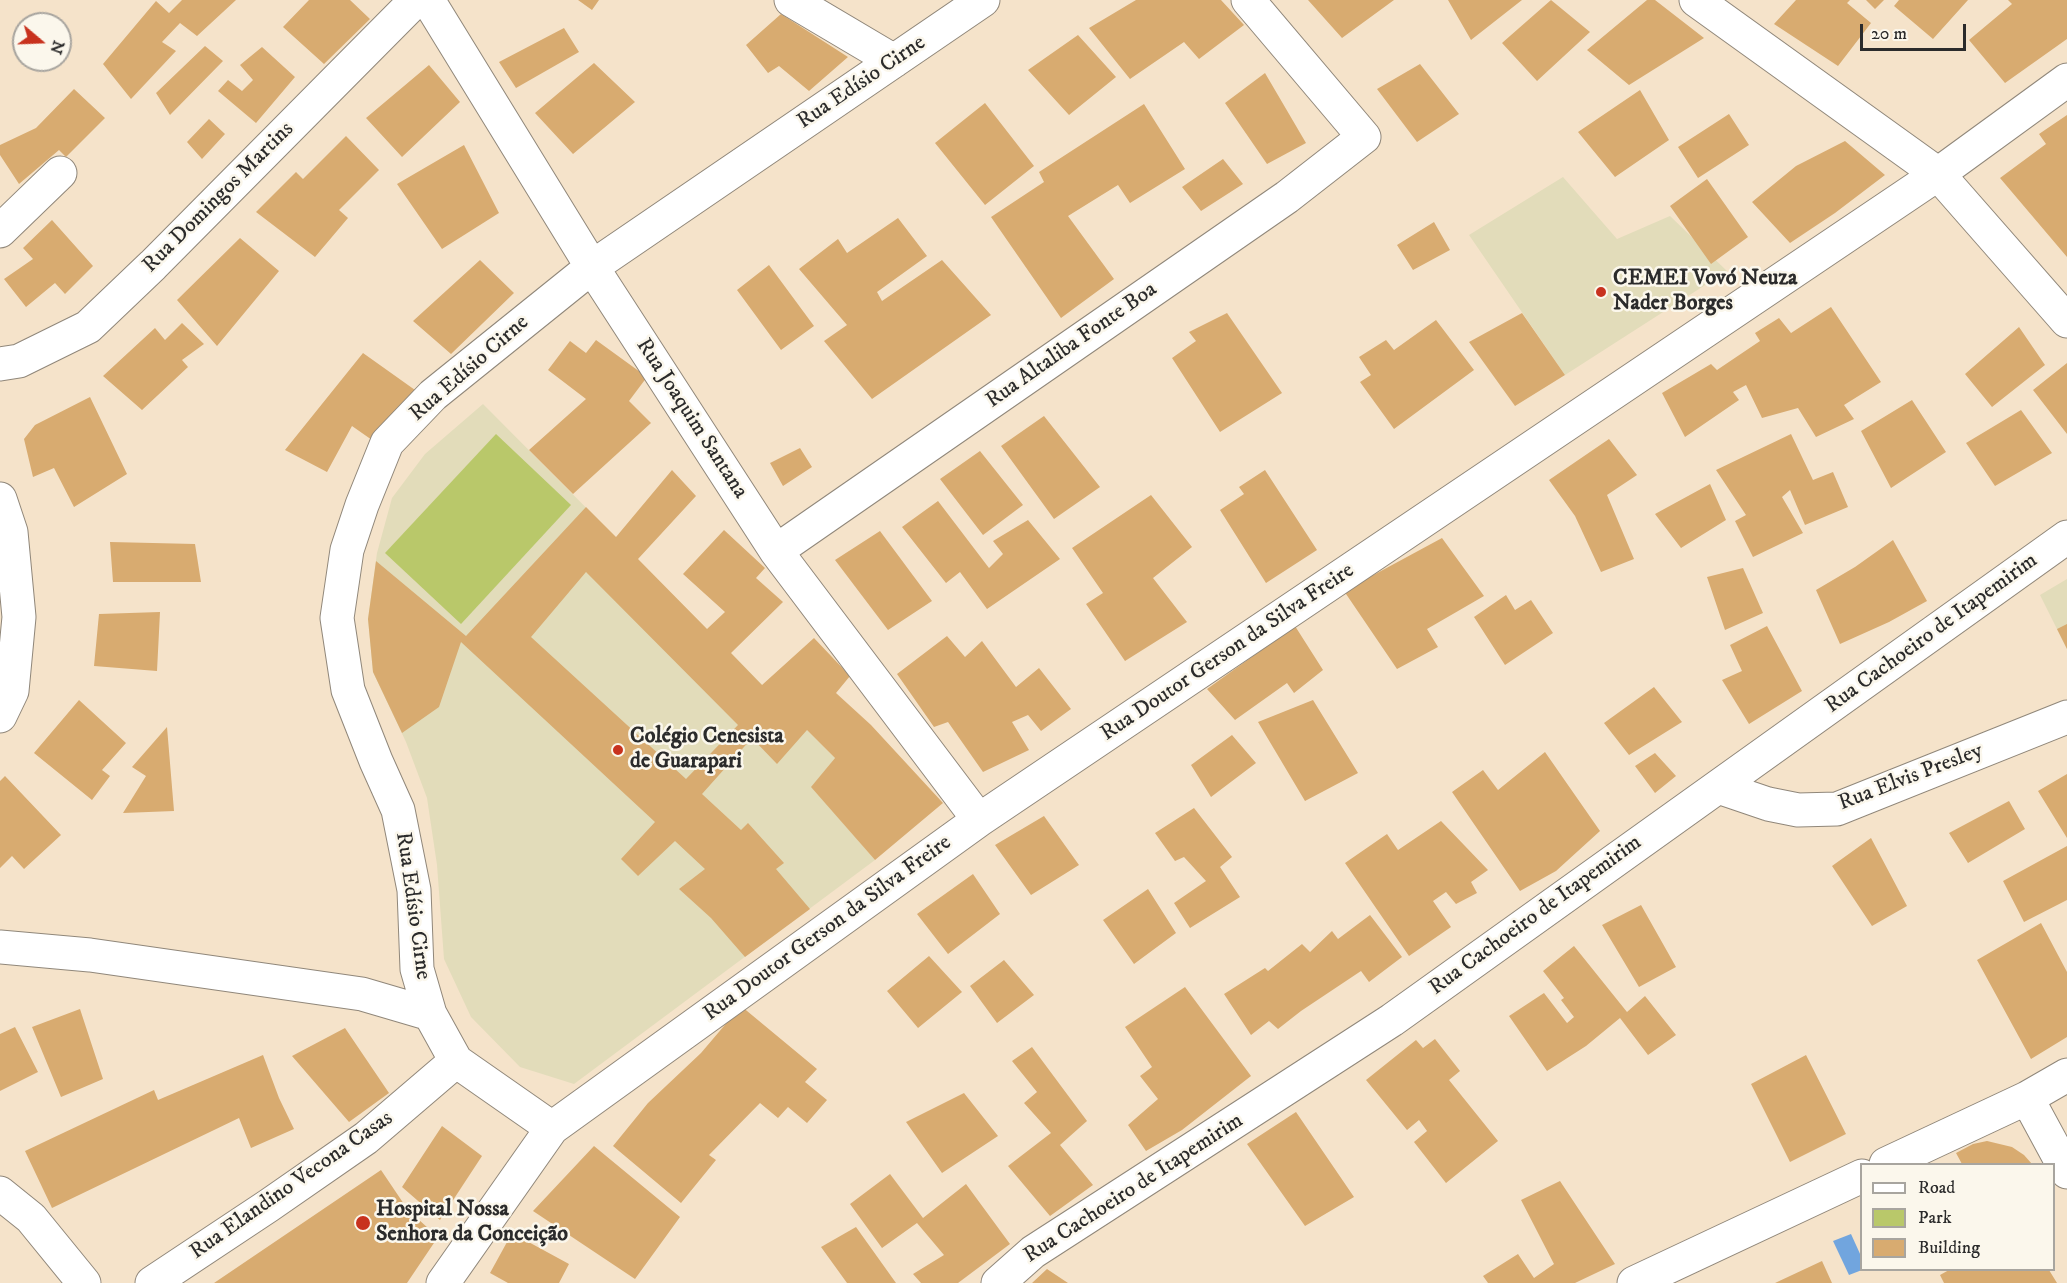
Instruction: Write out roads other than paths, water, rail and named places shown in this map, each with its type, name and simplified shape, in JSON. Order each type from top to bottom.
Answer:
[{"type":"street","name":"Rua Domingos Martins","points":[[0,364],[19,361],[88,327],[153,265],[416,0]]},
{"type":"street","name":"Rua Joaquim Santana","points":[[428,0],[592,267],[776,551],[979,820]]},
{"type":"street","points":[[791,0],[894,60]]},
{"type":"street","name":"Rua Edísio Cirne","points":[[552,1128],[456,1061],[430,1014],[417,969],[414,890],[398,810],[348,690],[337,618],[347,550],[362,505],[387,443],[433,395],[592,267],[983,0]]},
{"type":"street","name":"Rua Altaliba Fonte Boa","points":[[776,551],[1287,197],[1364,137],[1248,0]]},
{"type":"street","points":[[1696,0],[1938,174],[2067,321]]},
{"type":"street","name":"Rua Doutor Gerson da Silva Freire","points":[[443,1283],[552,1128],[979,820],[1938,174],[2067,80]]},
{"type":"street","points":[[0,231],[60,173]]},
{"type":"street","points":[[0,500],[11,532],[19,617],[12,691],[0,716]]},
{"type":"street","name":"Rua Cachoeiro de Itapemirim","points":[[998,1283],[1033,1252],[1392,1020],[2067,537]]},
{"type":"street","name":"Rua Elvis Presley","points":[[1718,787],[1768,804],[1798,810],[1837,809],[2067,717]]},
{"type":"street","name":"Rua Edísio Cirne","points":[[0,947],[90,955],[362,994],[430,1014]]},
{"type":"street","name":"Rua Elandino Vecona Casas","points":[[152,1283],[366,1138],[456,1061]]},
{"type":"street","points":[[1888,1163],[2027,1098],[2067,1075]]},
{"type":"street","points":[[2027,1098],[2067,1172]]},
{"type":"street","points":[[1634,1283],[1860,1177]]},
{"type":"street","points":[[0,1193],[31,1218],[84,1283]]},
{"type":"water","points":[[1851,1234],[1860,1254],[1860,1271],[1849,1275],[1833,1241]]},
{"type":"place","name":"CEMEI Vovó Neuza Nader Borges","points":[[1601,292]]},
{"type":"place","name":"Colégio Cenesista de Guarapari","points":[[618,750]]},
{"type":"place","name":"Hospital Nossa Senhora da Conceição","points":[[363,1223]]}]
